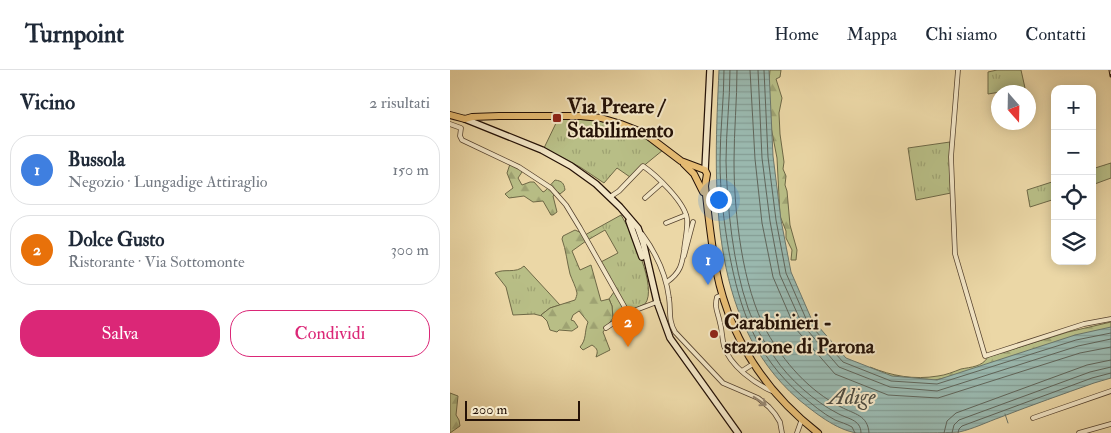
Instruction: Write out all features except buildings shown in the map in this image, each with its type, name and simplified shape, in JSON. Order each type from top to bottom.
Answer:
[{"type":"main road","points":[[707,203],[700,173],[706,155],[710,70]]},
{"type":"main road","points":[[450,115],[465,119],[542,150],[596,184],[638,228],[654,292]]},
{"type":"main road","points":[[465,119],[499,116],[581,116],[601,118],[644,133],[700,173],[707,203],[714,260],[729,317],[753,364],[775,392],[802,420],[818,433]]},
{"type":"main road","points":[[626,214],[666,331],[673,344],[738,433]]},
{"type":"street","points":[[958,70],[951,157],[955,254],[985,356],[1084,324],[1111,318]]},
{"type":"street","points":[[450,124],[461,128],[460,136],[462,140],[519,167],[551,188],[566,205],[623,308],[628,313]]},
{"type":"street","points":[[610,197],[619,191],[643,166],[678,201],[686,215],[683,258]]},
{"type":"street","points":[[645,198],[662,183]]},
{"type":"street","points":[[666,223],[686,215]]},
{"type":"street","points":[[667,282],[676,276],[686,252],[693,222]]},
{"type":"street","points":[[638,228],[656,256],[667,282],[670,301],[670,323],[675,332],[723,383],[758,398],[769,407],[780,422],[782,433]]},
{"type":"street","points":[[646,261],[656,256]]},
{"type":"street","points":[[722,295],[717,297],[715,305],[720,320],[724,346],[734,363],[742,371],[764,388],[775,392]]},
{"type":"street","points":[[606,328],[628,313],[657,302]]},
{"type":"street","points":[[648,305],[659,310]]},
{"type":"street","points":[[720,320],[729,317]]},
{"type":"street","points":[[742,371],[753,364]]},
{"type":"street","points":[[1033,418],[1111,391]]},
{"type":"street","points":[[797,433],[802,420]]},
{"type":"street","points":[[1079,433],[1111,424]]},
{"type":"green space","points":[[770,70],[781,70],[780,77],[776,79],[782,98],[779,113],[780,134],[790,225],[797,250],[796,260],[791,260],[792,250],[786,238],[786,231],[780,216],[777,158],[771,127],[768,92]]},
{"type":"green space","points":[[1021,70],[1024,85],[991,85],[991,94],[988,94],[988,72]]},
{"type":"green space","points":[[558,119],[588,120],[614,124],[637,134],[663,150],[630,177],[617,168],[604,183],[580,167],[544,148]]},
{"type":"green space","points":[[950,142],[951,193],[916,200],[908,148]]},
{"type":"green space","points":[[511,161],[521,168],[522,172],[518,178],[522,185],[534,182],[543,192],[555,180],[562,183],[565,190],[553,196],[557,212],[551,215],[543,201],[533,202],[524,196],[509,198],[505,194],[513,188],[507,173]]},
{"type":"green space","points":[[1111,163],[1111,178],[1096,184],[1096,168]]},
{"type":"green space","points":[[1051,182],[1051,200],[1030,207],[1027,190]]},
{"type":"green space","points":[[621,215],[642,260],[646,273],[648,296],[645,304],[613,319],[612,306],[609,299],[614,292],[599,263],[618,253],[605,230],[586,241],[585,235]]},
{"type":"green space","points":[[575,230],[584,234],[586,241],[572,251],[580,270],[591,265],[601,301],[609,299],[612,306],[613,318],[603,332],[610,350],[596,357],[597,350],[592,345],[583,350],[580,347],[584,341],[588,322],[579,311],[573,315],[571,320],[578,327],[572,331],[559,330],[557,332],[550,330],[547,321],[541,315],[550,308],[575,300],[576,298],[577,294],[562,239],[563,236]]},
{"type":"green space","points":[[524,266],[560,305],[550,308],[542,316],[534,314],[513,315],[506,287],[495,273],[517,270]]},
{"type":"green space","points":[[1111,322],[1111,328],[969,373],[920,383],[871,372],[870,367],[903,376],[920,378],[941,376],[979,365],[988,357],[1068,332]]},
{"type":"green space","points":[[450,393],[458,396],[456,415],[460,426],[450,433]]},
{"type":"water","name":"Adige","points":[[719,70],[769,70],[773,156],[781,220],[791,272],[811,318],[846,358],[892,376],[937,380],[1075,335],[1111,327],[1111,378],[959,432],[857,433],[841,428],[826,420],[798,399],[768,366],[746,329],[731,289],[722,246],[718,202],[716,157]]},
{"type":"waterway","points":[[1005,414],[1008,423]]},
{"type":"railway","points":[[1110,70],[1111,76]]},
{"type":"place","name":"Via Preare / Stabilimento","points":[[557,118]]},
{"type":"place","name":"Bussola","points":[[708,285]]},
{"type":"place","name":"Carabinieri - stazione di Parona","points":[[714,334]]},
{"type":"place","name":"Dolce Gusto","points":[[628,347]]}]
